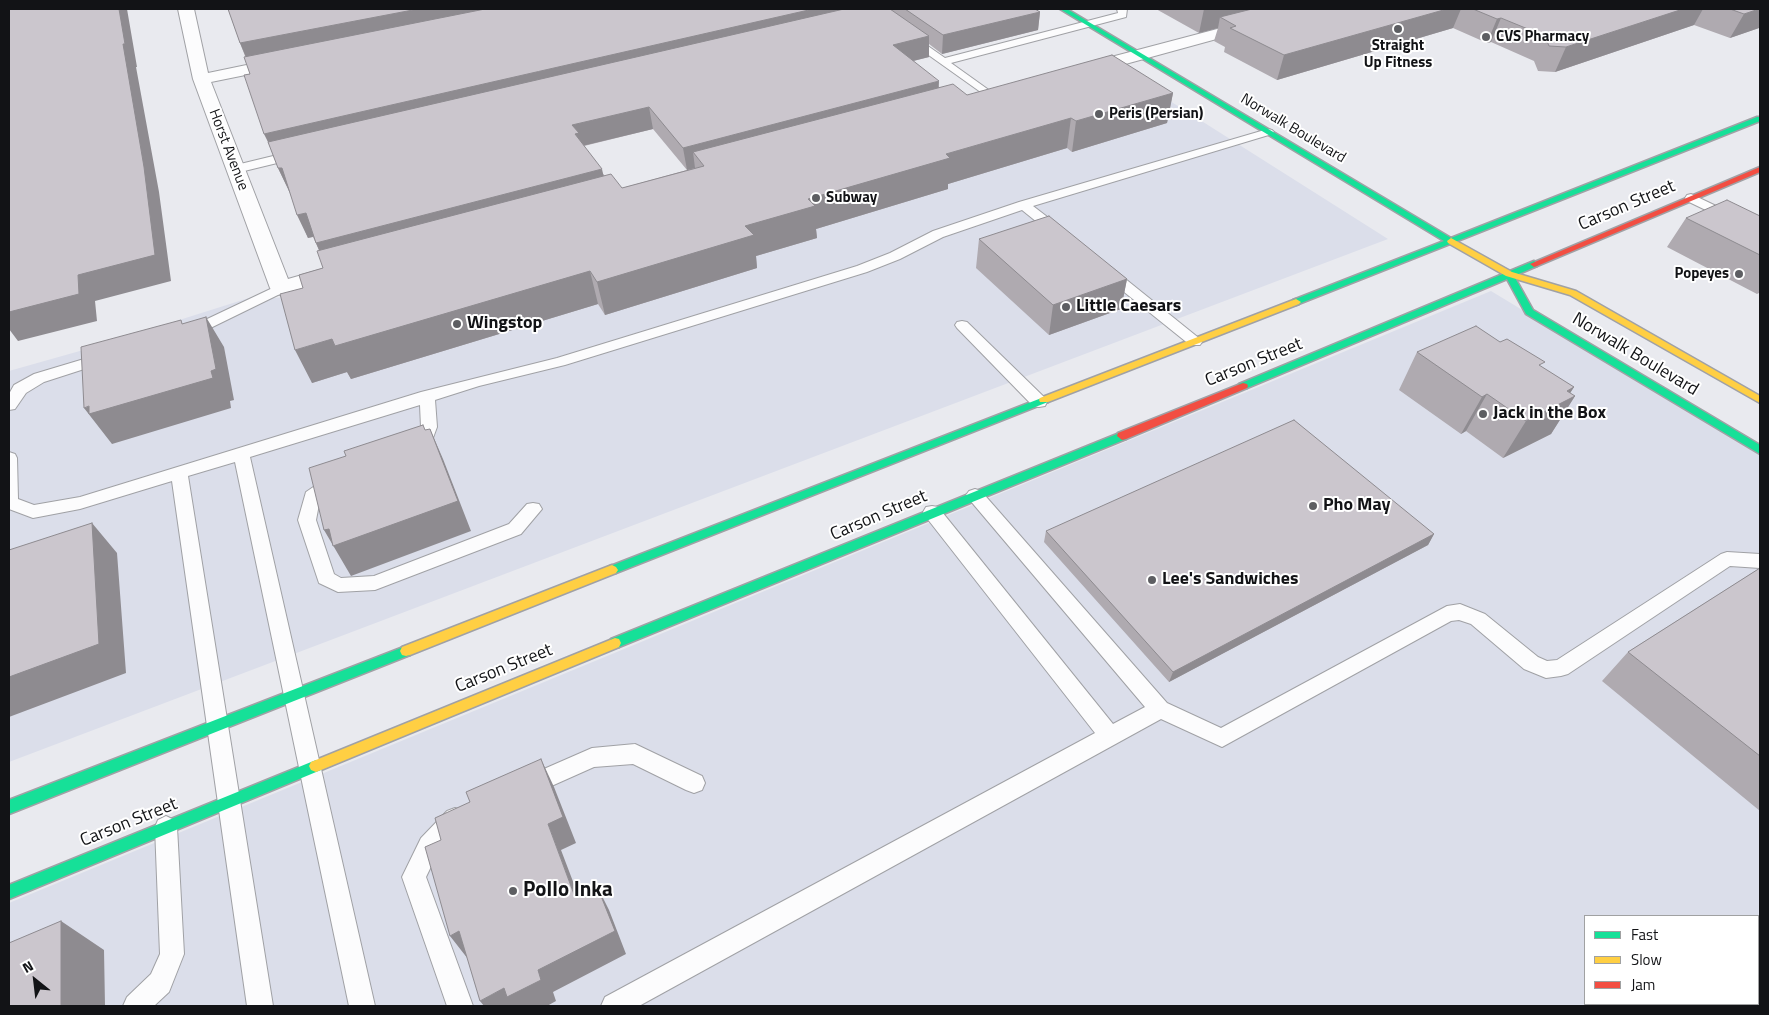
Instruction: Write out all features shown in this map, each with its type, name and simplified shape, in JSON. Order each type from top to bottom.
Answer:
[{"type":"main road","name":"Norwalk Boulevard","points":[[1063,9],[1509,274],[1573,293],[1760,400]]},
{"type":"main road","name":"Carson Street","points":[[9,807],[1760,119]]},
{"type":"main road","name":"Carson Street","points":[[9,892],[932,512],[1286,369],[1760,169]]},
{"type":"main road","name":"Norwalk Boulevard","points":[[1509,274],[1529,312],[1760,450]]},
{"type":"street","name":"Horst Avenue","points":[[186,9],[201,79],[281,288]]},
{"type":"street","points":[[1064,75],[1140,54],[1269,14],[1310,9]]},
{"type":"street","points":[[201,79],[296,60]]},
{"type":"street","points":[[970,101],[1008,90]]},
{"type":"street","points":[[281,288],[357,267]]},
{"type":"lane","points":[[942,62],[1123,15],[1122,9]]},
{"type":"lane","points":[[903,33],[989,95]]},
{"type":"lane","points":[[9,458],[10,502],[32,512],[80,503],[427,396],[560,362],[862,269],[895,256],[938,234],[1024,205],[1268,132]]},
{"type":"lane","points":[[236,169],[312,151]]},
{"type":"lane","points":[[1691,198],[1760,232]]},
{"type":"lane","points":[[1024,205],[1067,240]]},
{"type":"lane","points":[[1097,263],[1195,342]]},
{"type":"lane","points":[[175,337],[193,331],[281,288]]},
{"type":"lane","points":[[962,325],[1039,402]]},
{"type":"lane","points":[[9,405],[20,389],[40,378],[122,353]]},
{"type":"lane","points":[[406,455],[422,446],[429,427],[427,396]]},
{"type":"lane","points":[[241,453],[362,1006]]},
{"type":"lane","points":[[179,472],[260,1006]]},
{"type":"lane","points":[[348,476],[331,482],[312,496],[307,520],[326,578],[338,585],[375,583],[506,533],[515,529],[533,509]]},
{"type":"lane","points":[[975,495],[1160,709],[1222,738],[1447,614],[1460,612],[1478,619],[1530,663],[1546,670],[1562,668],[1727,559],[1760,561]]},
{"type":"lane","points":[[932,512],[1110,736]]},
{"type":"lane","points":[[614,1006],[1160,709]]},
{"type":"lane","points":[[506,796],[592,758],[635,754],[694,783]]},
{"type":"lane","points":[[460,1006],[414,877],[429,846],[454,818],[471,811]]},
{"type":"lane","points":[[136,1006],[160,983],[172,954],[166,827]]},
{"type":"shaded area","points":[[1121,70],[1388,239],[9,762],[9,371],[94,347],[252,297],[275,298],[296,296]]},
{"type":"shaded area","points":[[1491,291],[1760,454],[1760,1006],[9,1006],[9,903]]},
{"type":"building","points":[[9,9],[119,9],[125,44],[123,44],[144,167],[155,255],[78,275],[79,294],[9,312]]},
{"type":"building","points":[[228,9],[418,9],[240,43]]},
{"type":"building","points":[[485,9],[813,9],[264,134],[244,75],[250,74],[244,57]]},
{"type":"building","points":[[844,9],[890,9],[929,36],[893,45],[939,81],[683,148],[649,107],[572,125],[579,133],[575,134],[602,169],[316,243],[306,213],[297,215],[282,168],[278,168],[268,142]]},
{"type":"building","points":[[905,9],[1035,9],[1040,12],[943,35]]},
{"type":"building","points":[[1252,9],[1447,9],[1284,55],[1230,28],[1236,26],[1220,17]]},
{"type":"building","points":[[1473,9],[1683,9],[1566,47],[1549,46],[1545,36]]},
{"type":"building","points":[[1730,9],[1759,9],[1744,14]]},
{"type":"building","points":[[1112,55],[1173,93],[1076,121],[1071,118],[946,154],[950,158],[808,199],[815,206],[745,226],[754,235],[597,282],[590,271],[335,346],[332,339],[295,350],[280,294],[303,288],[299,275],[323,268],[317,251],[611,174],[622,188],[704,166],[693,152],[953,84],[967,95]]},
{"type":"building","points":[[1727,200],[1760,216],[1760,255],[1686,218]]},
{"type":"building","points":[[1049,216],[1127,279],[1053,305],[979,239]]},
{"type":"building","points":[[206,317],[216,369],[211,371],[213,378],[89,414],[89,406],[84,408],[81,347],[181,320],[182,324]]},
{"type":"building","points":[[1476,326],[1500,342],[1507,339],[1545,362],[1539,365],[1574,387],[1567,391],[1575,396],[1526,421],[1487,394],[1482,397],[1417,352]]},
{"type":"building","points":[[1294,420],[1434,534],[1173,672],[1046,531]]},
{"type":"building","points":[[423,425],[425,430],[430,429],[458,501],[333,546],[329,529],[324,530],[309,468],[346,456],[344,451]]},
{"type":"building","points":[[92,523],[99,644],[9,677],[9,550]]},
{"type":"building","points":[[1760,568],[1760,756],[1628,652]]},
{"type":"building","name":"Pollo Inka","points":[[541,759],[563,817],[548,824],[575,897],[597,886],[615,931],[538,970],[541,980],[507,997],[504,988],[480,1001],[459,931],[450,936],[425,847],[441,840],[435,818],[470,802],[466,792]]},
{"type":"building","points":[[61,921],[61,1006],[9,1006],[9,943]]},
{"type":"traffic: fast","points":[[1063,9],[1451,241]]},
{"type":"traffic: fast","points":[[1296,302],[1760,119]]},
{"type":"traffic: fast","points":[[1243,386],[1534,264]]},
{"type":"traffic: fast","points":[[1509,274],[1529,312],[1760,450]]},
{"type":"traffic: fast","points":[[612,570],[1044,400]]},
{"type":"traffic: fast","points":[[615,643],[1122,436]]},
{"type":"traffic: fast","points":[[9,807],[406,651]]},
{"type":"traffic: fast","points":[[9,892],[316,766]]},
{"type":"traffic: slow","points":[[1451,241],[1509,274],[1573,293],[1760,400]]},
{"type":"traffic: slow","points":[[1044,400],[1296,302]]},
{"type":"traffic: slow","points":[[406,651],[612,570]]},
{"type":"traffic: slow","points":[[316,766],[615,643]]},
{"type":"traffic: jam","points":[[1534,264],[1760,169]]},
{"type":"traffic: jam","points":[[1122,436],[1243,386]]},
{"type":"place","name":"Straight Up Fitness","points":[[1398,29]]},
{"type":"place","name":"CVS Pharmacy","points":[[1486,37]]},
{"type":"place","name":"Peris (Persian)","points":[[1099,114]]},
{"type":"place","name":"Subway","points":[[816,198]]},
{"type":"place","name":"Popeyes","points":[[1739,274]]},
{"type":"place","name":"Little Caesars","points":[[1066,307]]},
{"type":"place","name":"Wingstop","points":[[457,324]]},
{"type":"place","name":"Jack in the Box","points":[[1483,414]]},
{"type":"place","name":"Pho May","points":[[1313,506]]},
{"type":"place","name":"Lee's Sandwiches","points":[[1152,580]]},
{"type":"place","name":"Pollo Inka","points":[[513,891]]}]
